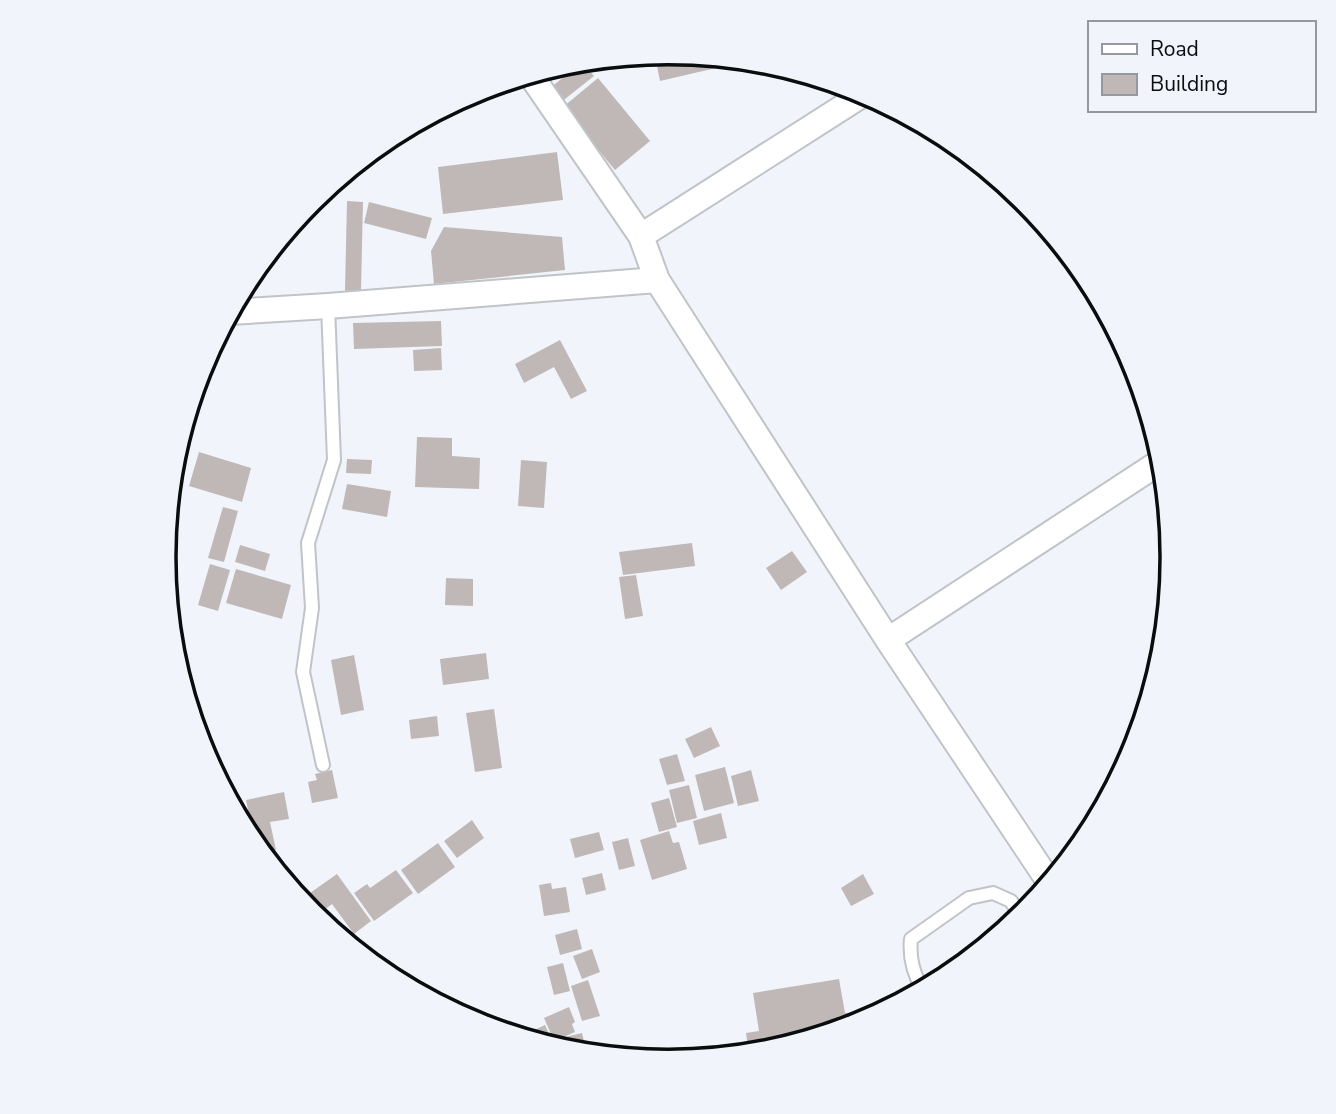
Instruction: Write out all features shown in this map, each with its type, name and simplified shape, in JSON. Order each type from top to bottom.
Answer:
[{"type":"street","points":[[536,83],[641,236],[657,280],[888,640],[1044,874]]},
{"type":"street","points":[[641,236],[853,101]]},
{"type":"street","points":[[242,311],[657,280]]},
{"type":"street","points":[[888,640],[1152,467]]},
{"type":"lane","points":[[323,765],[303,672],[312,608],[309,543],[334,460],[328,306]]},
{"type":"lane","points":[[917,981],[909,955],[911,939],[970,898],[993,893],[1011,901],[1014,906]]},
{"type":"building","points":[[657,65],[716,68],[660,81]]},
{"type":"building","points":[[590,71],[594,76],[560,103],[549,89],[565,76]]},
{"type":"building","points":[[598,78],[650,141],[615,170],[563,107]]},
{"type":"building","points":[[557,152],[563,200],[443,214],[438,167]]},
{"type":"building","points":[[347,201],[363,202],[361,291],[345,291]]},
{"type":"building","points":[[369,202],[432,218],[426,239],[364,223]]},
{"type":"building","points":[[444,227],[562,237],[565,270],[434,284],[431,251]]},
{"type":"building","points":[[441,321],[442,346],[354,349],[353,323]]},
{"type":"building","points":[[560,340],[587,391],[571,399],[554,367],[524,383],[515,364]]},
{"type":"building","points":[[441,348],[442,370],[414,371],[413,350]]},
{"type":"building","points":[[417,437],[452,438],[452,456],[480,458],[479,489],[415,487]]},
{"type":"building","points":[[199,452],[251,468],[242,502],[189,486]]},
{"type":"building","points":[[347,459],[372,460],[371,474],[346,473]]},
{"type":"building","points":[[521,460],[547,462],[544,508],[518,506]]},
{"type":"building","points":[[347,484],[391,491],[387,517],[342,509]]},
{"type":"building","points":[[223,507],[238,511],[224,562],[208,558]]},
{"type":"building","points":[[692,543],[695,566],[623,575],[619,552]]},
{"type":"building","points":[[240,545],[270,554],[265,571],[235,562]]},
{"type":"building","points":[[792,551],[807,572],[781,590],[766,568]]},
{"type":"building","points":[[210,564],[230,570],[218,611],[198,605]]},
{"type":"building","points":[[236,569],[291,585],[282,619],[226,603]]},
{"type":"building","points":[[636,575],[643,616],[625,619],[619,577]]},
{"type":"building","points":[[446,578],[473,579],[473,606],[445,605]]},
{"type":"building","points":[[486,653],[489,679],[443,685],[440,659]]},
{"type":"building","points":[[354,655],[364,710],[341,715],[331,660]]},
{"type":"building","points":[[494,709],[502,768],[475,772],[466,713]]},
{"type":"building","points":[[437,716],[439,736],[411,739],[409,720]]},
{"type":"building","points":[[711,727],[720,746],[694,758],[685,739]]},
{"type":"building","points":[[677,754],[685,781],[667,785],[659,759]]},
{"type":"building","points":[[725,767],[734,803],[704,811],[695,775]]},
{"type":"building","points":[[332,770],[338,798],[312,803],[308,782],[317,780],[315,774]]},
{"type":"building","points":[[751,770],[759,801],[738,806],[731,776]]},
{"type":"building","points":[[689,785],[697,818],[677,823],[669,790]]},
{"type":"building","points":[[284,792],[289,819],[270,822],[276,850],[273,851],[249,814],[246,800]]},
{"type":"building","points":[[669,798],[677,827],[659,832],[651,803]]},
{"type":"building","points":[[721,813],[727,838],[699,845],[693,821]]},
{"type":"building","points":[[472,820],[484,838],[457,858],[444,841]]},
{"type":"building","points":[[669,831],[673,843],[679,842],[687,869],[652,880],[640,840]]},
{"type":"building","points":[[599,832],[604,850],[575,858],[570,839]]},
{"type":"building","points":[[628,838],[635,866],[619,870],[612,842]]},
{"type":"building","points":[[438,843],[455,867],[418,894],[401,870]]},
{"type":"building","points":[[396,870],[413,893],[374,921],[354,893],[367,884],[370,888]]},
{"type":"building","points":[[602,873],[606,890],[586,895],[582,878]]},
{"type":"building","points":[[337,874],[371,921],[354,934],[332,904],[325,910],[310,893]]},
{"type":"building","points":[[863,874],[874,894],[851,906],[841,888]]},
{"type":"building","points":[[551,883],[552,889],[566,887],[570,912],[544,916],[539,885]]},
{"type":"building","points":[[577,929],[582,949],[560,955],[555,935]]},
{"type":"building","points":[[592,949],[600,972],[582,979],[573,956]]},
{"type":"building","points":[[563,963],[570,991],[554,995],[547,967]]},
{"type":"building","points":[[839,979],[845,1013],[856,1012],[795,1032],[747,1043],[746,1033],[759,1031],[753,993]]},
{"type":"building","points":[[588,980],[600,1016],[582,1021],[571,986]]},
{"type":"building","points":[[569,1007],[575,1022],[572,1024],[575,1032],[562,1037],[551,1035],[544,1018]]},
{"type":"building","points":[[545,1025],[549,1034],[541,1032],[534,1030]]},
{"type":"building","points":[[582,1033],[584,1042],[572,1040],[565,1037]]}]
